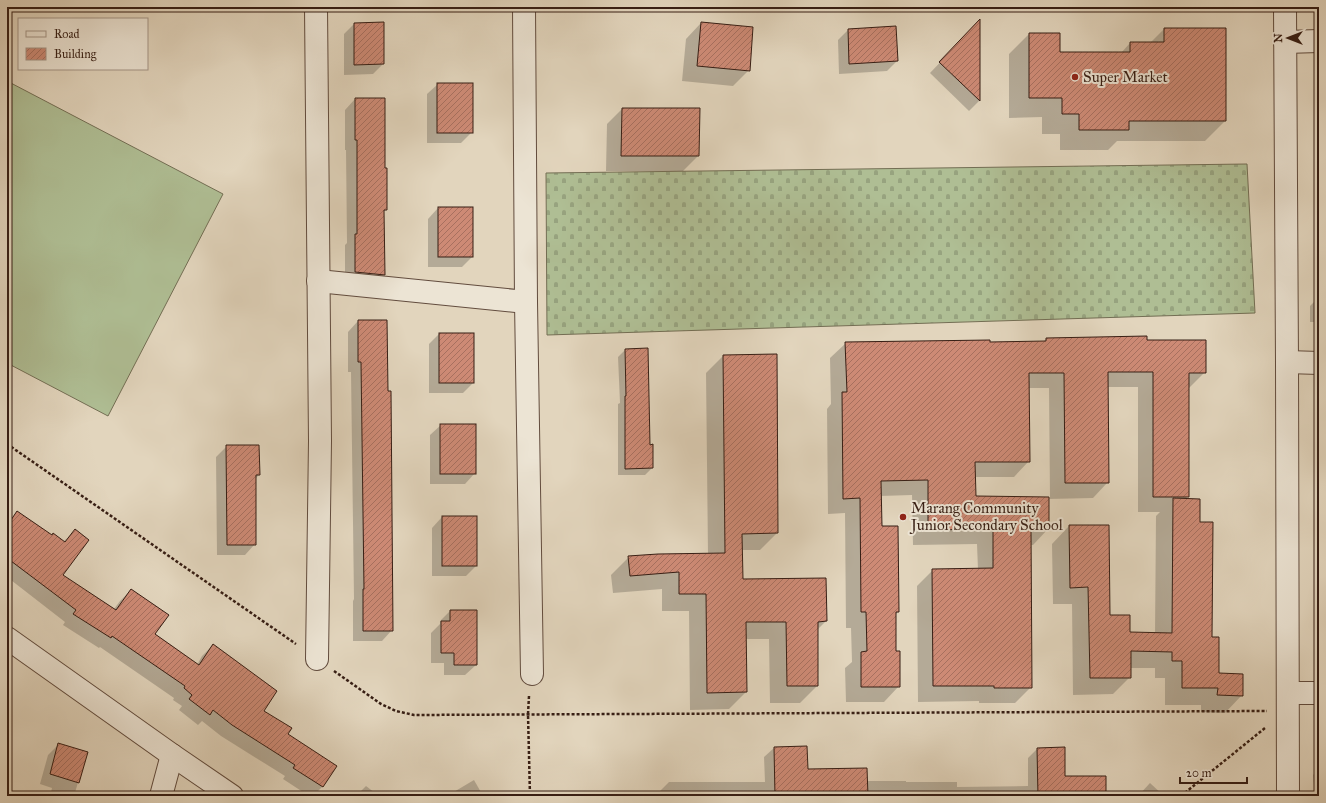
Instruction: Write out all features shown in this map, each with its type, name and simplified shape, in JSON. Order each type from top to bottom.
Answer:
[{"type":"street","points":[[316,7],[320,441],[317,659]]},
{"type":"street","points":[[524,7],[526,302],[532,674]]},
{"type":"street","points":[[1285,7],[1288,796]]},
{"type":"street","points":[[1285,42],[1319,41]]},
{"type":"street","points":[[318,281],[526,302]]},
{"type":"street","points":[[1287,362],[1319,363]]},
{"type":"street","points":[[7,638],[232,796]]},
{"type":"street","points":[[1288,702],[1319,693]]},
{"type":"street","points":[[161,796],[172,755]]},
{"type":"path","points":[[7,444],[381,704],[396,711],[414,715],[1288,702]]},
{"type":"path","points":[[1181,796],[1288,702]]},
{"type":"path","points":[[528,714],[530,796]]},
{"type":"green space","points":[[7,81],[223,194],[108,416],[7,363]]},
{"type":"green space","points":[[1247,164],[1255,313],[547,335],[546,173]]},
{"type":"building","points":[[980,19],[980,101],[939,62]]},
{"type":"building","points":[[384,22],[384,64],[354,65],[354,23]]},
{"type":"building","points":[[701,22],[753,27],[750,71],[697,66]]},
{"type":"building","points":[[896,26],[898,61],[849,64],[848,29]]},
{"type":"building","points":[[1164,28],[1226,28],[1226,121],[1129,121],[1129,130],[1079,130],[1079,114],[1062,114],[1062,98],[1029,98],[1029,33],[1060,33],[1060,52],[1130,52],[1130,42],[1164,42]]},
{"type":"building","points":[[437,83],[473,83],[473,133],[437,133]]},
{"type":"building","points":[[355,98],[385,98],[385,168],[387,168],[387,210],[384,210],[385,275],[355,272],[355,234],[357,234],[357,140],[355,140]]},
{"type":"building","points":[[622,108],[700,108],[699,156],[621,156]]},
{"type":"building","points":[[438,207],[473,207],[473,257],[438,257]]},
{"type":"building","points":[[358,320],[387,320],[388,391],[391,391],[393,631],[363,631],[364,589],[361,362],[358,362]]},
{"type":"building","points":[[439,333],[474,333],[474,383],[439,383]]},
{"type":"building","points":[[1147,336],[1147,340],[1206,340],[1206,373],[1189,373],[1189,497],[1153,497],[1153,372],[1108,372],[1109,483],[1065,483],[1064,373],[1029,373],[1030,462],[975,462],[976,496],[1049,497],[1049,529],[1031,529],[1032,688],[994,688],[994,686],[933,686],[932,569],[993,568],[993,529],[928,530],[928,480],[881,481],[882,526],[898,526],[899,612],[896,612],[896,651],[900,651],[900,687],[861,687],[861,652],[867,651],[866,612],[861,612],[860,498],[843,499],[842,392],[847,392],[845,342],[990,340],[990,342],[1046,341],[1046,338]]},
{"type":"building","points":[[648,348],[650,445],[653,444],[653,468],[625,469],[625,349]]},
{"type":"building","points":[[777,354],[778,533],[742,534],[743,579],[826,578],[827,621],[818,622],[818,686],[787,686],[786,622],[746,622],[747,692],[707,693],[706,594],[679,594],[679,572],[630,576],[628,556],[725,553],[723,355]]},
{"type":"building","points":[[440,424],[476,424],[476,474],[440,474]]},
{"type":"building","points":[[226,445],[259,445],[260,475],[256,475],[256,545],[227,545]]},
{"type":"building","points":[[1173,498],[1200,499],[1200,522],[1213,522],[1212,637],[1219,637],[1219,673],[1243,674],[1243,696],[1217,695],[1218,688],[1182,688],[1182,661],[1172,661],[1172,652],[1131,651],[1131,678],[1090,678],[1088,587],[1070,588],[1069,525],[1109,525],[1110,615],[1130,615],[1130,632],[1172,633]]},
{"type":"building","points":[[17,511],[65,542],[75,529],[89,540],[63,575],[116,610],[131,589],[169,615],[155,634],[199,665],[213,644],[277,691],[264,711],[292,728],[288,734],[337,766],[323,787],[293,768],[295,765],[232,725],[213,710],[210,715],[189,699],[192,695],[184,688],[185,686],[112,636],[111,638],[73,614],[76,610],[7,558],[7,526]]},
{"type":"building","points":[[442,516],[477,516],[477,566],[442,566]]},
{"type":"building","points":[[450,610],[477,610],[477,665],[454,665],[454,653],[441,653],[441,621],[450,621]]},
{"type":"building","points":[[58,743],[88,752],[79,783],[50,774]]},
{"type":"building","points":[[807,746],[808,769],[867,768],[868,796],[775,796],[774,747]]},
{"type":"building","points":[[1065,747],[1065,776],[1106,776],[1106,796],[1038,796],[1037,748]]},
{"type":"place","name":"Super Market","points":[[1075,77]]},
{"type":"place","name":"Marang Community Junior Secondary School","points":[[903,517]]}]
